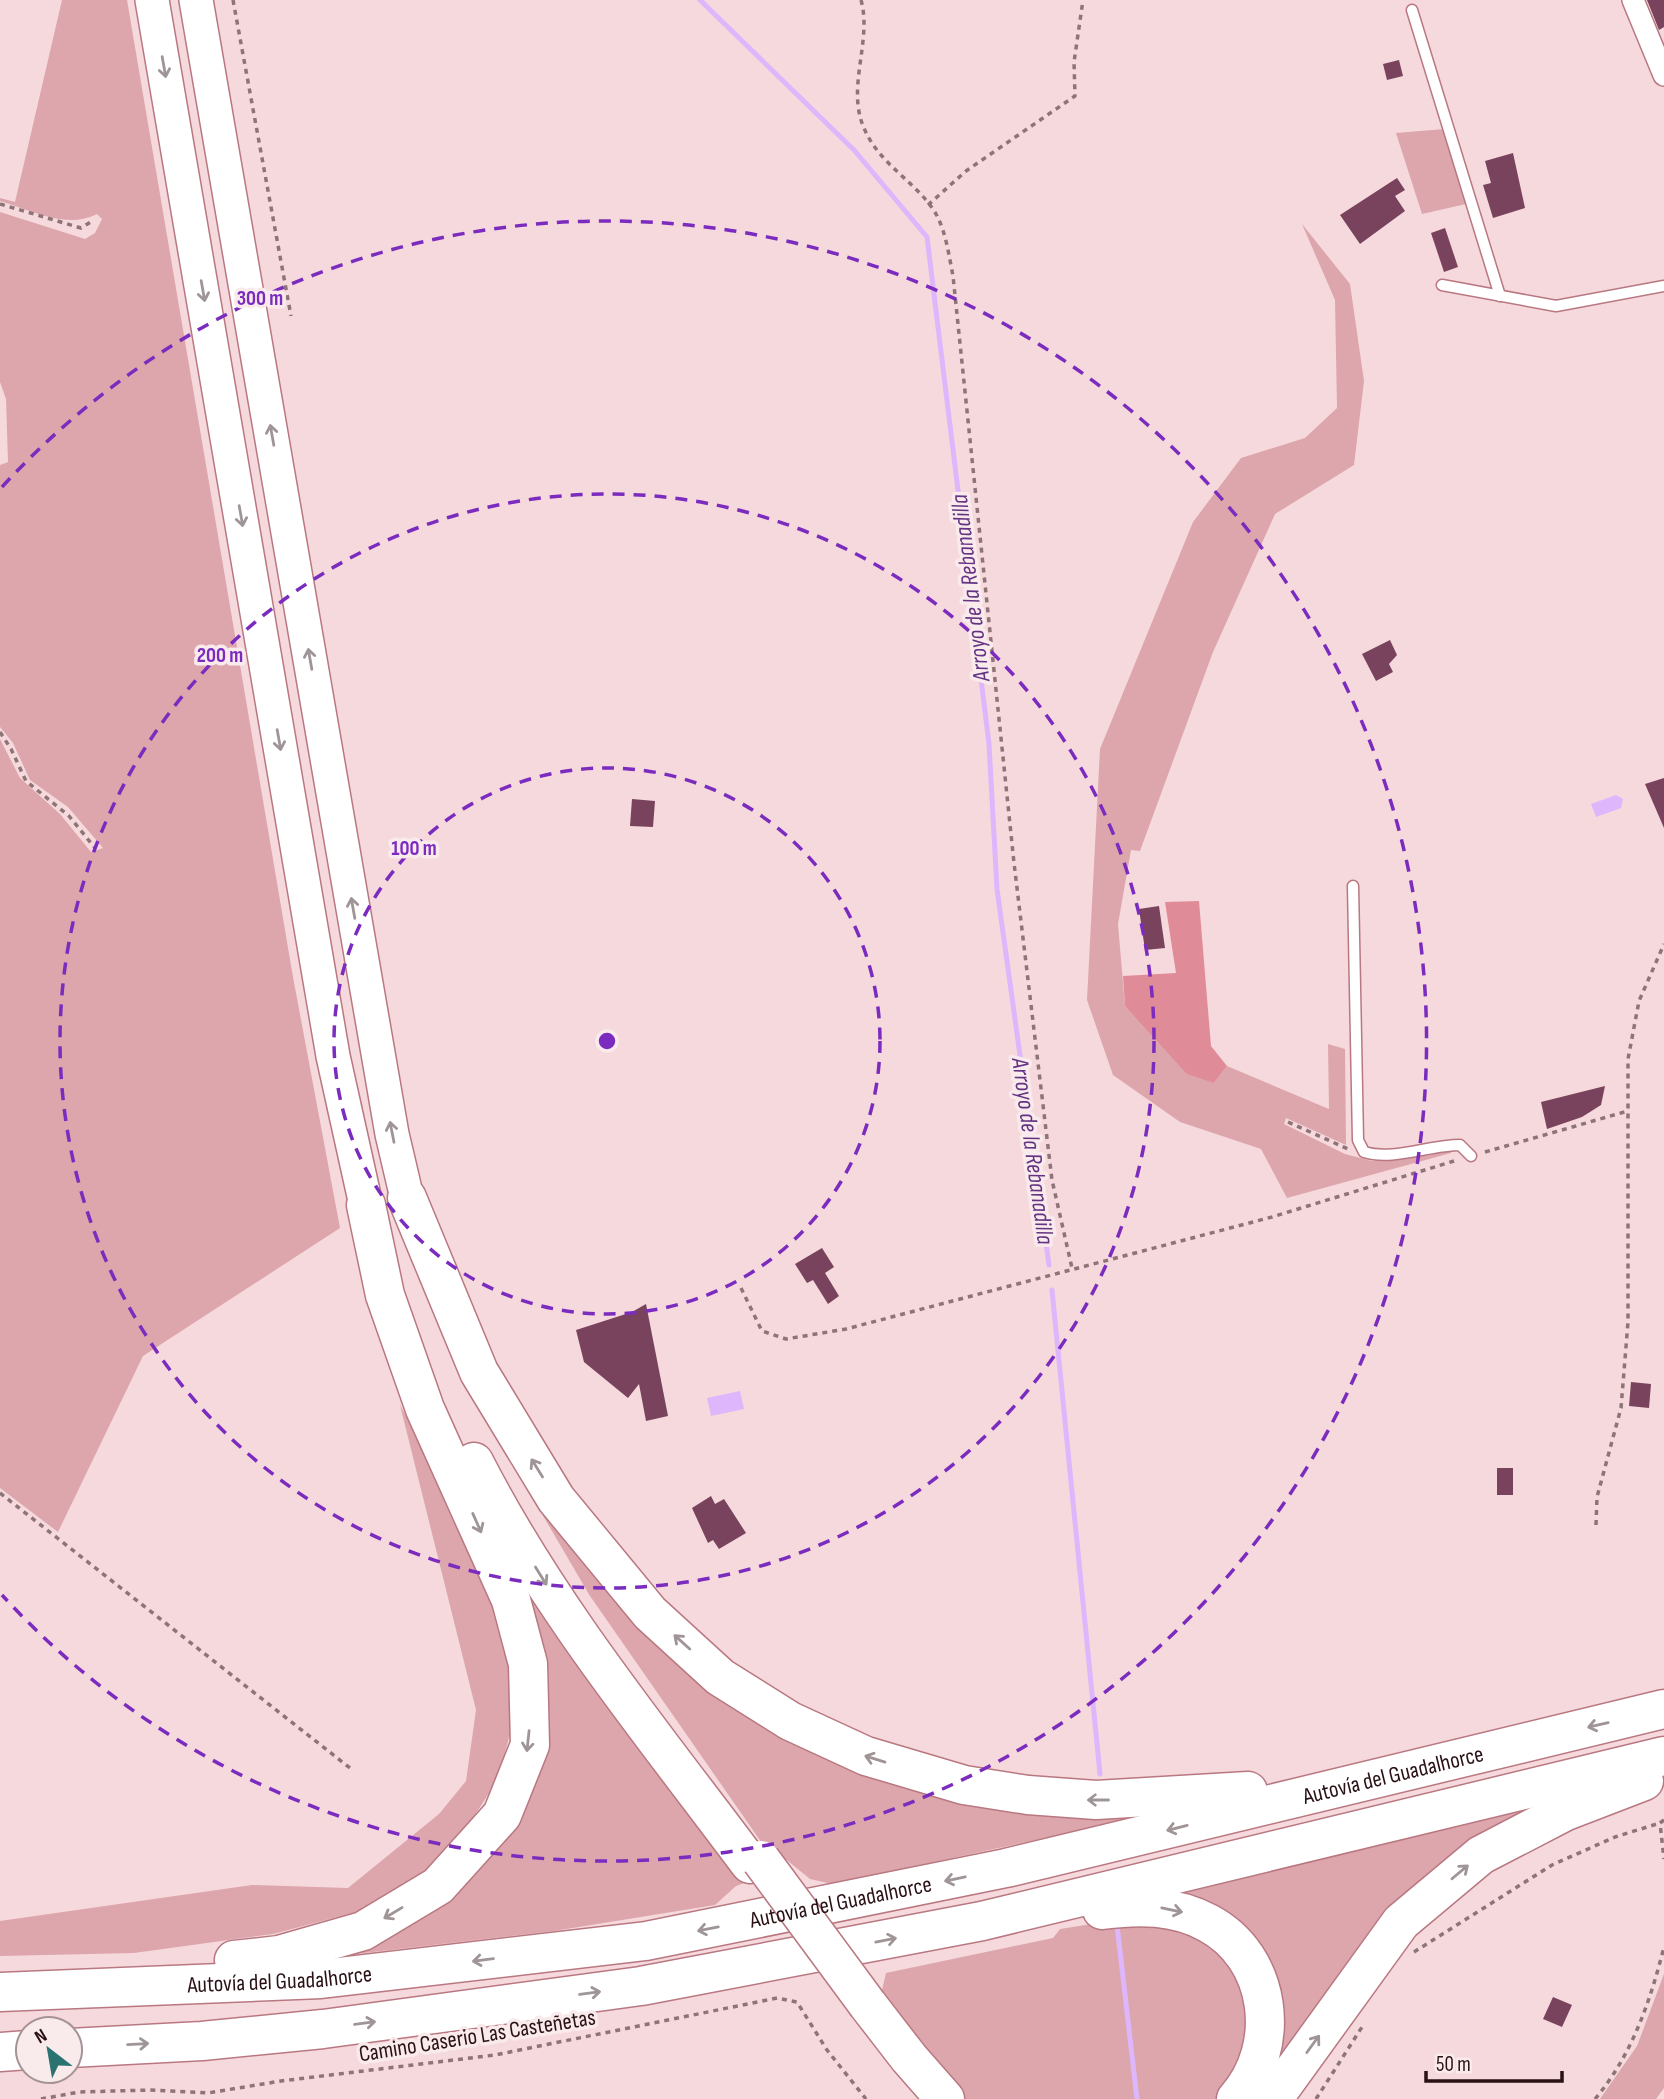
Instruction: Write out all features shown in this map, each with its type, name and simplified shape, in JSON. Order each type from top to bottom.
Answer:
[{"type":"highway","points":[[407,1198],[427,1284],[466,1385],[503,1465],[755,1862]]},
{"type":"highway","points":[[407,1198],[479,1372],[556,1499],[650,1613],[720,1677],[790,1721],[866,1756],[964,1785],[1028,1795],[1096,1800],[1236,1793],[1376,1766],[1481,1752]]},
{"type":"highway","points":[[366,1205],[443,1400],[483,1479],[545,1583],[619,1691],[755,1862],[862,2006],[907,2077],[928,2099]]},
{"type":"highway","points":[[0,1990],[86,1975],[279,1955],[363,1931],[438,1886],[502,1815],[530,1745],[528,1664],[512,1600],[425,1409],[385,1295],[366,1205]]},
{"type":"highway","name":"Autovía del Guadalhorce","points":[[0,1990],[321,1979],[646,1941],[1006,1868],[1664,1709]]},
{"type":"highway","name":"Autovía del Guadalhorce","points":[[84,2047],[202,2041],[323,2029],[628,1988],[982,1921],[1664,1756]]},
{"type":"highway","points":[[1273,2099],[1401,1922],[1481,1855],[1566,1811],[1664,1774]]},
{"type":"highway","points":[[982,1921],[1143,1906],[1179,1911],[1220,1930],[1240,1950],[1255,1974],[1266,2017],[1266,2035],[1257,2066],[1236,2099]]},
{"type":"highway","points":[[862,2006],[945,2099]]},
{"type":"main road","points":[[152,0],[333,1056],[366,1205]]},
{"type":"main road","points":[[196,0],[392,1134],[407,1198]]},
{"type":"street","points":[[1633,0],[1664,75]]},
{"type":"lane","points":[[1412,10],[1500,296]]},
{"type":"lane","points":[[1442,285],[1556,306],[1664,286]]},
{"type":"lane","points":[[1353,886],[1358,1140],[1364,1152],[1378,1156],[1427,1146],[1460,1145],[1471,1156]]},
{"type":"path","points":[[233,0],[291,316]]},
{"type":"path","points":[[861,0],[864,12],[859,75],[861,119],[870,142],[883,159],[936,214],[945,241],[957,299],[955,312],[1016,877],[1052,1180],[1072,1268]]},
{"type":"path","points":[[928,205],[966,171],[1075,96],[1074,62],[1083,0]]},
{"type":"path","points":[[0,204],[81,228],[94,220]]},
{"type":"path","points":[[0,732],[12,748],[26,781],[69,816],[95,848]]},
{"type":"path","points":[[1596,1525],[1597,1497],[1621,1408],[1628,1322],[1628,1059],[1639,1001],[1664,944]]},
{"type":"path","points":[[741,1288],[762,1331],[786,1339],[846,1329],[1272,1217],[1628,1111]]},
{"type":"path","points":[[1288,1122],[1345,1149],[1364,1152]]},
{"type":"path","points":[[0,1493],[350,1768]]},
{"type":"path","points":[[1408,1960],[1444,1933],[1552,1865],[1615,1837],[1662,1821],[1664,1859]]},
{"type":"path","points":[[1595,2099],[1610,2081],[1634,2039],[1664,1947]]},
{"type":"path","name":"Camino Caserio Las Casteñetas","points":[[41,2099],[79,2092],[138,2090],[208,2093],[495,2054],[777,1998],[797,2002],[827,2050],[866,2099]]},
{"type":"path","points":[[1316,2099],[1362,2026]]},
{"type":"shaded area","points":[[62,0],[127,0],[293,977],[340,1228],[143,1356],[58,1532],[0,1488],[0,739],[20,778],[60,814],[91,852],[103,848],[68,807],[30,780],[13,743],[0,727],[0,465],[8,462],[6,399],[0,382],[0,212],[85,239],[95,233],[102,219],[97,214],[74,220],[49,217],[0,201],[0,198],[15,202]]},
{"type":"shaded area","points":[[1445,129],[1466,204],[1422,214],[1396,133]]},
{"type":"shaded area","points":[[1302,224],[1350,284],[1364,381],[1354,465],[1275,514],[1213,652],[1140,851],[1131,850],[1118,924],[1125,1006],[1214,1083],[1227,1066],[1329,1109],[1328,1044],[1345,1049],[1346,1145],[1286,1118],[1284,1124],[1345,1154],[1372,1161],[1451,1149],[1451,1153],[1287,1198],[1261,1149],[1180,1122],[1113,1075],[1087,1000],[1100,749],[1193,522],[1241,458],[1305,438],[1337,408],[1335,300]]},
{"type":"shaded area","points":[[1616,795],[1623,799],[1621,808],[1596,817],[1591,804]]},
{"type":"shaded area","points":[[1199,901],[1211,1046],[1227,1066],[1214,1083],[1187,1074],[1125,1006],[1123,976],[1176,973],[1165,902]]},
{"type":"shaded area","points":[[740,1391],[744,1409],[711,1416],[707,1398]]},
{"type":"shaded area","points":[[400,1405],[428,1456],[504,1617],[513,1673],[511,1730],[498,1779],[457,1843],[405,1888],[367,1909],[273,1934],[134,1953],[0,1956],[0,1921],[252,1885],[348,1888],[439,1814],[466,1781],[476,1710]]},
{"type":"shaded area","points":[[518,1473],[804,1740],[1170,1811],[832,1884],[810,1879],[777,1852],[771,1856],[590,1596]]},
{"type":"shaded area","points":[[496,1544],[750,1881],[736,1886],[715,1905],[554,1931],[338,1956],[528,1789]]},
{"type":"shaded area","points":[[1562,1797],[1487,1842],[1254,2099],[1268,1981],[1158,1897]]},
{"type":"shaded area","points":[[1175,1919],[1226,1951],[1256,2026],[1222,2099],[963,2099],[879,2003],[886,1973],[1053,1938],[1060,1929],[1117,1920]]},
{"type":"shaded area","points":[[1664,1974],[1664,2088],[1656,2099],[1600,2099],[1637,2046]]},
{"type":"building","points":[[1647,0],[1664,0],[1664,27],[1659,30]]},
{"type":"building","points":[[1399,60],[1403,76],[1387,80],[1383,64]]},
{"type":"building","points":[[1513,153],[1525,208],[1493,218],[1483,185],[1491,183],[1485,161]]},
{"type":"building","points":[[1397,178],[1405,190],[1395,196],[1405,211],[1360,244],[1340,215]]},
{"type":"building","points":[[1445,228],[1458,267],[1444,272],[1431,233]]},
{"type":"building","points":[[1390,640],[1397,655],[1389,664],[1393,672],[1376,681],[1362,654]]},
{"type":"building","points":[[1664,778],[1664,828],[1645,784]]},
{"type":"building","points":[[632,799],[655,801],[653,827],[630,826]]},
{"type":"building","points":[[1159,906],[1165,948],[1145,950],[1139,909]]},
{"type":"building","points":[[1605,1086],[1601,1105],[1582,1117],[1547,1129],[1541,1102]]},
{"type":"building","points":[[822,1248],[834,1267],[825,1273],[839,1296],[828,1304],[813,1280],[807,1283],[795,1264]]},
{"type":"building","points":[[646,1304],[668,1416],[646,1421],[639,1384],[628,1398],[584,1362],[576,1330],[632,1312]]},
{"type":"building","points":[[1631,1382],[1651,1384],[1649,1408],[1629,1406]]},
{"type":"building","points":[[1497,1468],[1513,1468],[1513,1495],[1497,1495]]},
{"type":"building","points":[[711,1496],[715,1504],[724,1499],[746,1533],[719,1549],[713,1540],[708,1543],[692,1508]]},
{"type":"building","points":[[1553,1997],[1572,2005],[1562,2027],[1543,2019]]},
{"type":"waterway","name":"Arroyo de la Rebanadilla","points":[[700,0],[854,150],[927,237],[989,744],[997,889],[1049,1265]]},
{"type":"waterway","name":"Arroyo de la Rebanadilla","points":[[1052,1290],[1100,1774]]},
{"type":"waterway","name":"Arroyo de la Rebanadilla","points":[[1117,1925],[1137,2099]]}]
